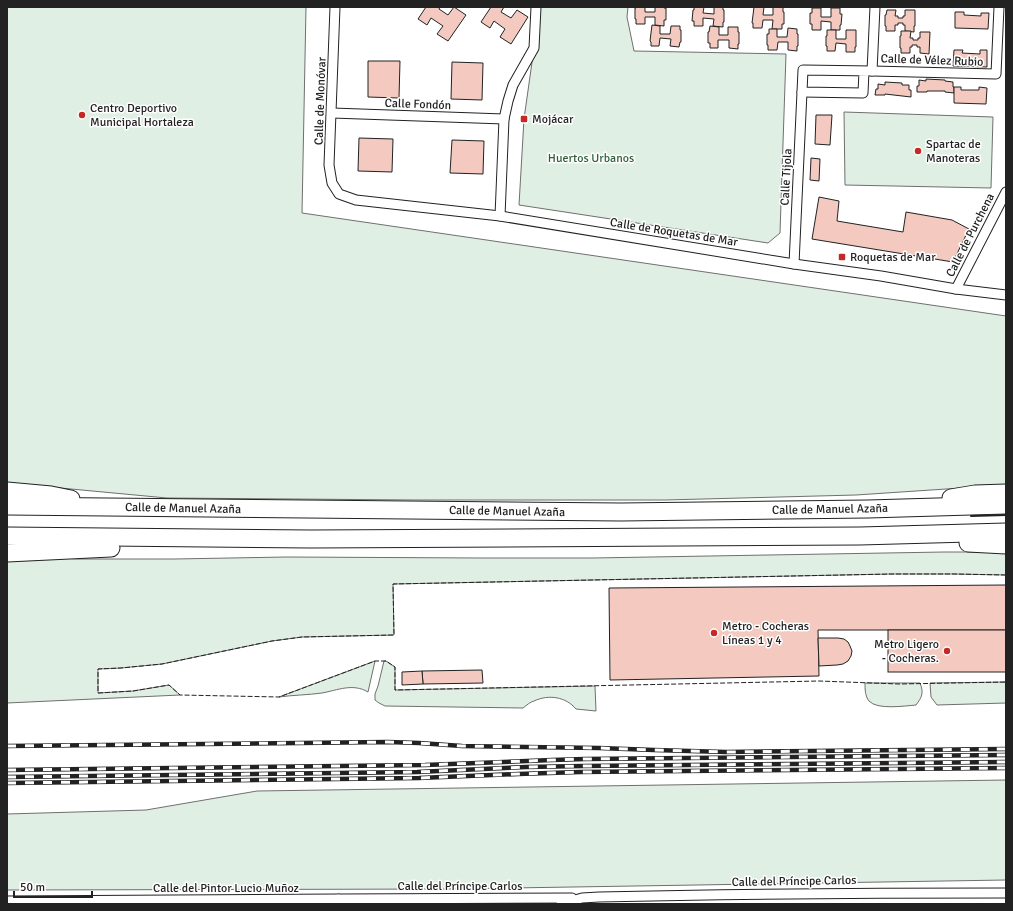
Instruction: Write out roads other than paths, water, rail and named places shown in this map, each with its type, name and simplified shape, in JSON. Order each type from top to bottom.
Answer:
[{"type":"highway","points":[[7,491],[50,495],[108,507]]},
{"type":"highway","points":[[896,508],[975,494],[1006,493]]},
{"type":"highway","name":"Calle de Manuel Azaña","points":[[7,506],[621,512],[1006,506]]},
{"type":"highway","points":[[7,536],[311,539],[860,536],[1006,532]]},
{"type":"highway","points":[[860,536],[1006,545]]},
{"type":"highway","points":[[7,553],[311,539]]},
{"type":"street","name":"Calle de Monóvar","points":[[335,7],[329,165],[332,183],[339,194]]},
{"type":"street","points":[[500,216],[504,119],[513,85],[534,48],[536,7]]},
{"type":"street","name":"Calle de Vélez Rubio","points":[[875,7],[868,71],[996,74],[999,7]]},
{"type":"street","name":"Calle Tijola","points":[[794,264],[803,70],[868,71]]},
{"type":"street","points":[[802,92],[864,93],[868,71]]},
{"type":"street","name":"Calle Fondón","points":[[332,113],[504,119]]},
{"type":"street","name":"Calle de Purchena","points":[[956,289],[1006,192]]},
{"type":"street","name":"Calle de Roquetas de Mar","points":[[339,194],[356,200],[500,216],[794,264],[956,289],[1006,295]]},
{"type":"street","name":"Calle del Príncipe Carlos","points":[[338,899],[582,898],[876,892],[1006,893]]},
{"type":"street","name":"Calle del Príncipe Carlos","points":[[561,904],[582,898]]},
{"type":"street","name":"Calle del Pintor Lucio Muñoz","points":[[7,901],[338,899],[348,904]]},
{"type":"railway","points":[[7,746],[388,742],[462,746],[726,752],[1006,749]]},
{"type":"railway","points":[[7,770],[425,765],[585,759],[1006,755]]},
{"type":"railway","points":[[7,777],[417,772],[584,766],[1006,762]]},
{"type":"railway","points":[[7,783],[419,778],[580,772],[1006,768]]},
{"type":"place","name":"Centro Deportivo Municipal Hortaleza","points":[[82,115]]},
{"type":"place","name":"Mojácar","points":[[524,119]]},
{"type":"place","name":"Spartac de Manoteras","points":[[918,151]]},
{"type":"place","name":"Roquetas de Mar","points":[[842,257]]},
{"type":"place","name":"Metro - Cocheras Líneas 1 y 4","points":[[714,633]]},
{"type":"place","name":"Metro Ligero - Cocheras.","points":[[947,651]]},
{"type":"park label","name":"Huertos Urbanos","points":[[591,158]]}]
